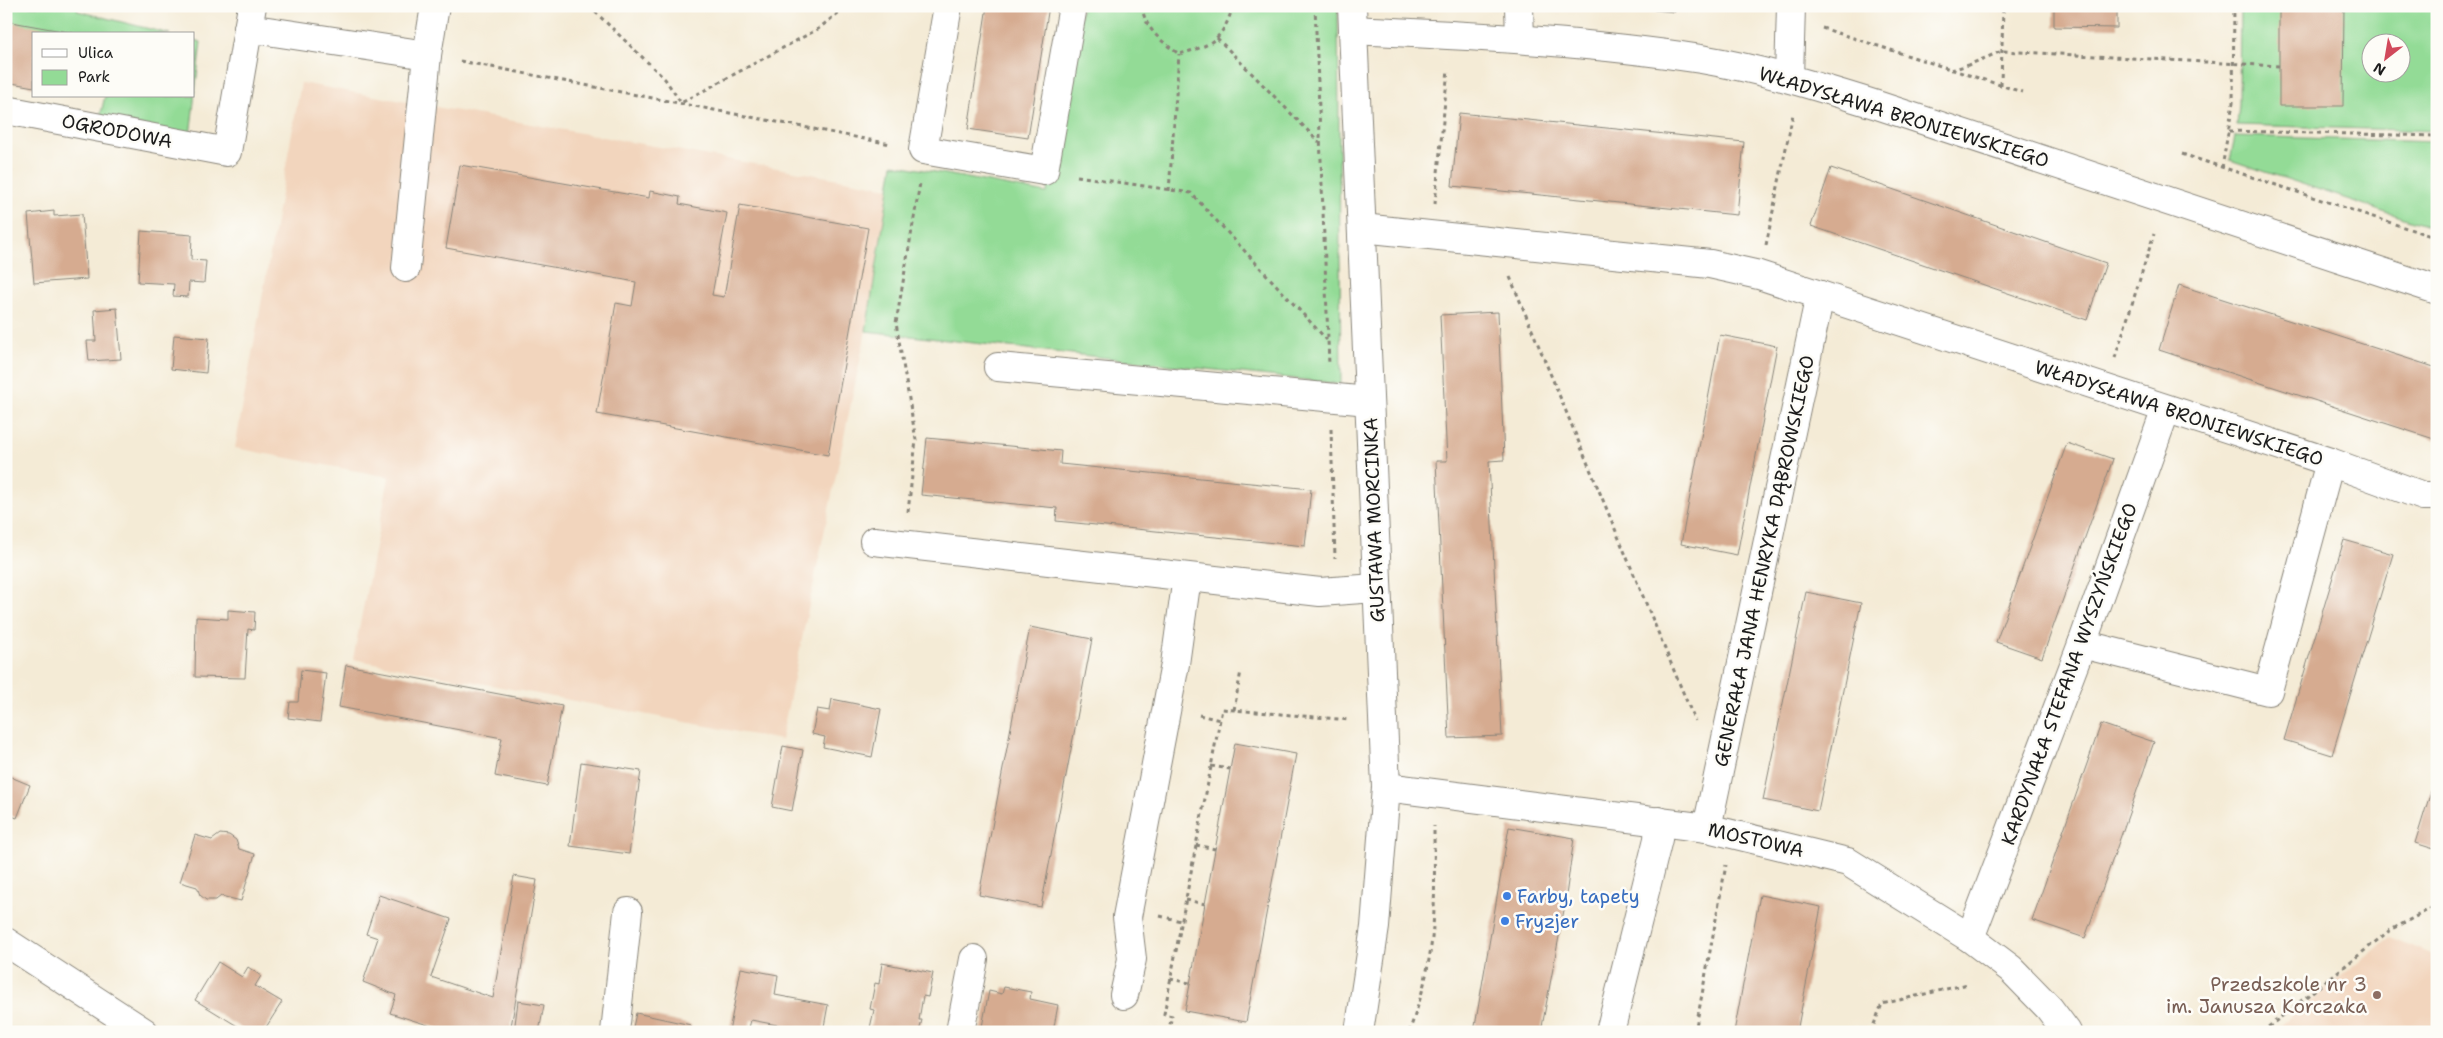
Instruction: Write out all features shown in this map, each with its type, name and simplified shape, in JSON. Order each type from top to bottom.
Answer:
[{"type":"street","points":[[406,268],[428,54],[435,6]]},
{"type":"street","points":[[948,6],[924,150],[1044,171],[1073,6]]},
{"type":"street","points":[[1519,6],[1520,39]]},
{"type":"street","points":[[1789,78],[1790,12]]},
{"type":"street","points":[[250,17],[428,54]]},
{"type":"street","name":"OGRODOWA","points":[[6,110],[227,152],[250,17]]},
{"type":"street","name":"WŁADYSŁAWA BRONIEWSKIEGO","points":[[1353,18],[1702,60],[1789,78],[1877,105],[2437,290]]},
{"type":"street","name":"GUSTAWA MORCINKA","points":[[1353,18],[1386,787],[1375,927],[1359,1032]]},
{"type":"street","name":"WŁADYSŁAWA BRONIEWSKIEGO","points":[[1362,228],[1710,264],[1759,275],[2166,410],[2330,462],[2423,496],[2437,496]]},
{"type":"street","name":"GENERAŁA JANA HENRYKA DĄBROWSKIEGO","points":[[1707,828],[1820,295]]},
{"type":"street","points":[[998,367],[1369,401]]},
{"type":"street","name":"KARDYNAŁA STEFANA WYSZYŃSKIEGO","points":[[1970,938],[2082,644],[2166,410]]},
{"type":"street","points":[[2082,644],[2268,691],[2330,462]]},
{"type":"street","points":[[874,540],[1187,577],[1337,592],[1376,588]]},
{"type":"street","points":[[1124,995],[1132,959],[1126,917],[1175,664],[1187,577]]},
{"type":"street","name":"MOSTOWA","points":[[1386,787],[1707,828],[1848,862],[1970,938],[2011,969],[2049,1008],[2068,1032]]},
{"type":"street","points":[[1610,1032],[1658,839],[1659,821]]},
{"type":"street","points":[[615,1032],[628,912]]},
{"type":"street","points":[[6,942],[144,1032]]},
{"type":"street","points":[[960,1032],[974,959]]},
{"type":"path","points":[[589,6],[665,78],[680,103]]},
{"type":"path","points":[[680,103],[818,29],[847,6]]},
{"type":"path","points":[[1142,6],[1142,12],[1157,39],[1179,54],[1205,47],[1217,38],[1224,31],[1233,6]]},
{"type":"path","points":[[1315,6],[1337,592]]},
{"type":"path","points":[[2001,85],[2003,6]]},
{"type":"path","points":[[2222,168],[2233,103],[2234,6]]},
{"type":"path","points":[[1790,12],[1951,70],[2022,92]]},
{"type":"path","points":[[1217,38],[1320,143]]},
{"type":"path","points":[[1951,70],[2002,51],[2279,66]]},
{"type":"path","points":[[428,54],[924,150],[919,203],[896,323],[916,440],[905,544]]},
{"type":"path","points":[[1169,191],[1179,54]]},
{"type":"path","points":[[1434,210],[1448,59]]},
{"type":"path","points":[[1765,250],[1795,106]]},
{"type":"path","points":[[2228,131],[2437,136]]},
{"type":"path","points":[[2182,154],[2437,238]]},
{"type":"path","points":[[1044,171],[1191,193],[1328,340]]},
{"type":"path","points":[[2113,365],[2154,234]]},
{"type":"path","points":[[1495,242],[1696,722]]},
{"type":"path","points":[[1234,710],[1241,671]]},
{"type":"path","points":[[1168,1032],[1172,1016],[1164,1014],[1222,709],[1356,721],[1383,720]]},
{"type":"path","points":[[1193,714],[1220,720]]},
{"type":"path","points":[[1211,766],[1230,769]]},
{"type":"path","points":[[1409,1032],[1422,996],[1429,963],[1434,918],[1434,818]]},
{"type":"path","points":[[1196,845],[1215,848]]},
{"type":"path","points":[[1695,1032],[1726,862]]},
{"type":"path","points":[[1186,900],[1205,904]]},
{"type":"path","points":[[2262,1032],[2389,931],[2437,905]]},
{"type":"path","points":[[1164,917],[1181,921]]},
{"type":"path","points":[[1170,979],[1190,982]]},
{"type":"path","points":[[1871,1032],[1882,1004],[1968,984]]},
{"type":"shaded area","points":[[301,83],[889,188],[866,331],[781,740],[353,659],[389,477],[235,448]]},
{"type":"shaded area","name":"Przedszkole nr 3 im. Janusza Korczaka","points":[[2390,937],[2437,957],[2437,1032],[2271,1032]]},
{"type":"green space","points":[[6,6],[77,6],[78,11],[162,32],[32,32],[32,34],[6,29]]},
{"type":"green space","points":[[1082,6],[1338,6],[1341,384],[866,331],[893,164],[1047,193]]},
{"type":"green space","points":[[2240,6],[2437,6],[2437,131],[2237,125]]},
{"type":"green space","points":[[195,40],[201,42],[195,93]]},
{"type":"green space","points":[[105,98],[194,98],[190,136],[100,117]]},
{"type":"green space","points":[[2235,136],[2437,142],[2437,229],[2230,160]]},
{"type":"building","points":[[987,6],[1049,6],[1028,138],[968,129]]},
{"type":"building","points":[[1654,6],[1676,6],[1675,12],[1654,10]]},
{"type":"building","points":[[2054,6],[2117,6],[2117,28],[2054,27]]},
{"type":"building","points":[[2279,6],[2344,6],[2343,106],[2279,106]]},
{"type":"building","points":[[6,21],[67,32],[32,32],[32,87],[6,82]]},
{"type":"building","points":[[1459,113],[1744,142],[1737,215],[1452,186]]},
{"type":"building","points":[[460,165],[649,198],[650,191],[680,197],[679,204],[727,213],[712,295],[724,297],[740,205],[868,228],[828,455],[597,414],[616,303],[632,306],[636,282],[446,248]]},
{"type":"building","points":[[1831,168],[2106,263],[2087,320],[1811,226]]},
{"type":"building","points":[[54,211],[54,216],[82,214],[87,279],[34,283],[28,214]]},
{"type":"building","points":[[141,231],[192,235],[191,260],[206,261],[204,283],[189,282],[188,297],[173,296],[174,284],[138,282]]},
{"type":"building","points":[[2179,285],[2437,368],[2437,440],[2159,350]]},
{"type":"building","points":[[117,308],[121,359],[89,361],[87,341],[96,341],[94,310]]},
{"type":"building","points":[[1498,312],[1504,460],[1489,461],[1502,736],[1449,738],[1436,461],[1447,461],[1440,315]]},
{"type":"building","points":[[174,335],[209,338],[206,373],[171,369]]},
{"type":"building","points":[[1720,335],[1777,346],[1737,555],[1681,544]]},
{"type":"building","points":[[927,438],[1061,451],[1060,464],[1311,489],[1305,546],[1056,521],[1057,508],[921,495]]},
{"type":"building","points":[[2067,443],[2113,459],[2042,658],[1996,642]]},
{"type":"building","points":[[2344,540],[2393,554],[2332,755],[2284,740]]},
{"type":"building","points":[[1806,592],[1861,603],[1818,811],[1763,800]]},
{"type":"building","points":[[228,610],[255,612],[254,630],[248,629],[245,678],[195,677],[196,617],[228,619]]},
{"type":"building","points":[[1030,627],[1092,639],[1041,907],[979,895]]},
{"type":"building","points":[[346,665],[562,706],[547,786],[495,776],[502,738],[339,707]]},
{"type":"building","points":[[301,670],[326,673],[320,722],[288,718],[290,702],[298,702]]},
{"type":"building","points":[[832,699],[881,709],[872,757],[823,747],[825,737],[812,734],[817,709],[830,711]]},
{"type":"building","points":[[2101,724],[2154,742],[2085,938],[2032,920]]},
{"type":"building","points":[[1235,743],[1296,754],[1246,1022],[1185,1011]]},
{"type":"building","points":[[783,746],[803,750],[792,811],[772,807]]},
{"type":"building","points":[[581,762],[641,771],[629,854],[570,846]]},
{"type":"building","points":[[6,775],[30,785],[17,818],[6,814]]},
{"type":"building","points":[[2437,775],[2437,850],[2415,843]]},
{"type":"building","points":[[1509,827],[1574,838],[1564,910],[1541,1032],[1474,1032]]},
{"type":"building","points":[[220,834],[229,835],[236,840],[239,849],[255,854],[241,901],[221,896],[216,900],[206,900],[200,895],[197,887],[180,882],[195,835],[212,840]]},
{"type":"building","points":[[514,876],[537,880],[510,1032],[450,1032],[390,1013],[396,995],[363,982],[378,938],[366,934],[379,895],[451,919],[431,977],[493,998]]},
{"type":"building","points":[[1760,895],[1821,907],[1797,1032],[1734,1032]]},
{"type":"building","points":[[218,962],[242,977],[248,967],[261,976],[255,986],[282,1002],[263,1032],[247,1032],[195,1000]]},
{"type":"building","points":[[882,963],[933,973],[928,997],[923,996],[919,1020],[922,1020],[919,1032],[893,1032],[870,1028],[874,1010],[870,1009],[875,983],[879,984]]},
{"type":"building","points":[[741,968],[778,975],[775,995],[828,1005],[823,1032],[792,1032],[793,1028],[751,1020],[748,1032],[729,1032]]},
{"type":"building","points":[[1004,987],[1031,992],[1030,999],[1058,1005],[1053,1032],[981,1032],[989,991],[1002,994]]},
{"type":"building","points":[[518,1001],[544,1005],[539,1032],[514,1032]]},
{"type":"building","points":[[636,1013],[691,1025],[690,1032],[632,1032]]},
{"type":"place","name":"Farby, tapety","points":[[1507,896]]},
{"type":"place","name":"Fryzjer","points":[[1505,921]]},
{"type":"place","name":"Przedszkole nr 3 im. Janusza Korczaka","points":[[2377,995]]}]
